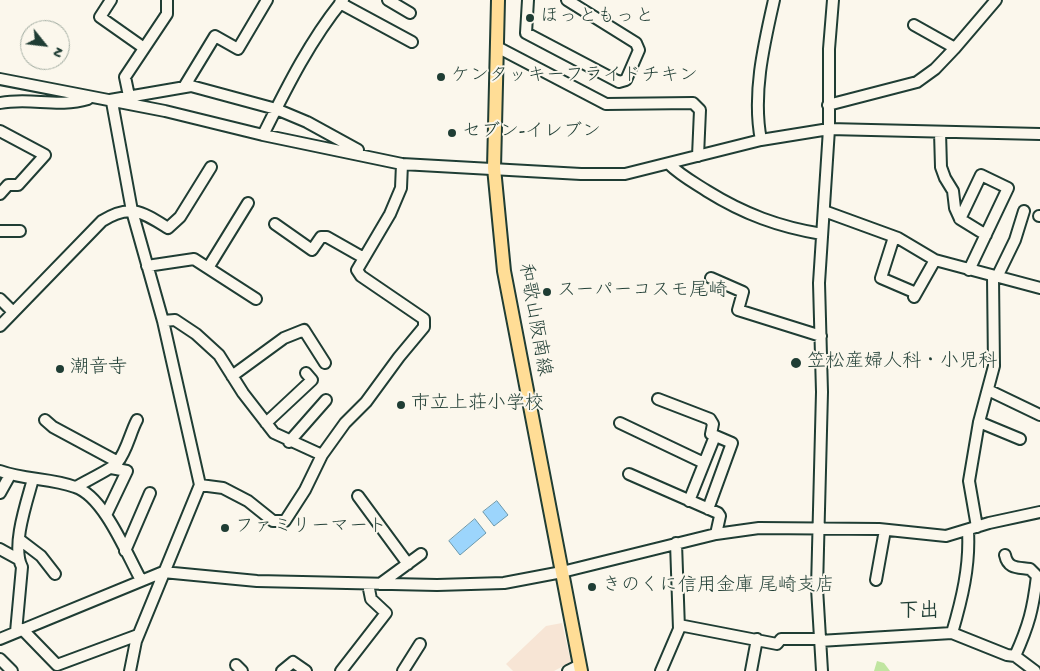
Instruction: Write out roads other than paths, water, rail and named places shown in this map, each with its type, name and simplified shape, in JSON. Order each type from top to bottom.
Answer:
[{"type":"main road","name":"和歌山阪南線","points":[[498,0],[494,168],[504,271],[581,668]]},
{"type":"street","points":[[111,0],[100,17],[144,48]]},
{"type":"street","points":[[129,96],[125,77],[167,14],[167,0]]},
{"type":"street","points":[[184,88],[216,36],[238,49],[267,0]]},
{"type":"street","points":[[388,0],[410,13]]},
{"type":"street","points":[[528,0],[526,33],[619,82],[626,80],[639,50],[636,44],[566,0]]},
{"type":"street","points":[[761,140],[758,106],[766,36],[774,0]]},
{"type":"street","points":[[822,671],[819,640],[818,529],[822,392],[819,283],[829,129],[828,105],[833,0]]},
{"type":"street","points":[[828,105],[917,82],[934,69],[955,48],[996,0]]},
{"type":"street","points":[[263,135],[285,87],[341,1],[412,42]]},
{"type":"street","points":[[914,25],[955,48]]},
{"type":"street","points":[[497,47],[606,104],[693,103],[700,110],[698,156]]},
{"type":"street","points":[[0,79],[109,102],[165,111],[263,135],[402,164],[581,174],[625,174],[761,140],[829,129],[1040,134]]},
{"type":"street","points":[[109,102],[129,96],[184,88],[200,88],[276,109],[307,122],[366,155]]},
{"type":"street","points":[[0,103],[12,100],[70,104],[91,98]]},
{"type":"street","points":[[109,102],[132,211],[163,321],[200,485],[162,572],[138,634],[130,671]]},
{"type":"street","points":[[0,131],[45,155],[18,185],[8,185],[0,194]]},
{"type":"street","points":[[940,132],[941,167],[953,191],[955,208],[960,218],[986,235]]},
{"type":"street","points":[[200,485],[223,488],[248,501],[273,521],[285,521],[305,490],[322,455],[345,423],[366,402],[424,327],[424,319],[361,276],[357,270],[390,214],[401,188],[402,164]]},
{"type":"street","points":[[669,164],[678,173],[742,212],[769,222],[822,234]]},
{"type":"street","points":[[0,326],[102,221],[116,212],[141,211],[168,228],[180,218],[211,167]]},
{"type":"street","points":[[960,218],[981,175],[1008,188],[969,270]]},
{"type":"street","points":[[208,268],[248,203]]},
{"type":"street","points":[[824,211],[894,236],[935,260],[1040,288]]},
{"type":"street","points":[[952,633],[962,598],[973,529],[969,481],[979,422],[995,355],[995,277],[1015,240],[1024,212]]},
{"type":"street","points":[[275,224],[312,250],[321,237],[327,237],[364,258]]},
{"type":"street","points":[[0,231],[20,231]]},
{"type":"street","points":[[894,236],[881,278],[915,295],[935,260]]},
{"type":"street","points":[[147,266],[194,259],[256,299]]},
{"type":"street","points":[[711,278],[743,292],[738,310],[821,336]]},
{"type":"street","points":[[0,299],[13,312]]},
{"type":"street","points":[[163,321],[175,320],[196,334],[219,355],[274,434],[322,455]]},
{"type":"street","points":[[232,376],[284,338],[304,330],[325,363]]},
{"type":"street","points":[[266,423],[312,380],[306,373]]},
{"type":"street","points":[[988,390],[1040,415]]},
{"type":"street","points":[[658,399],[712,420],[711,434],[731,442],[733,445],[708,509]]},
{"type":"street","points":[[289,442],[326,400]]},
{"type":"street","points":[[45,420],[114,465],[127,471],[106,515]]},
{"type":"street","points":[[76,487],[114,465],[137,420]]},
{"type":"street","points":[[979,422],[1020,439]]},
{"type":"street","points":[[620,423],[704,463]]},
{"type":"street","points":[[689,501],[715,436]]},
{"type":"street","points":[[0,493],[5,473],[76,487],[88,494],[106,515],[142,580]]},
{"type":"street","points":[[629,474],[720,514],[716,534]]},
{"type":"street","points":[[18,559],[22,519],[33,480]]},
{"type":"street","points":[[125,551],[150,493]]},
{"type":"street","points":[[358,496],[408,564]]},
{"type":"street","points":[[0,639],[162,572],[257,581],[368,584],[504,582],[562,572],[716,534],[759,528],[885,530],[946,536],[1040,512]]},
{"type":"street","points":[[876,580],[885,530]]},
{"type":"street","points":[[20,540],[41,556],[55,574]]},
{"type":"street","points":[[661,671],[679,625],[676,543]]},
{"type":"street","points":[[0,549],[18,559],[22,566],[19,630]]},
{"type":"street","points":[[380,584],[421,554]]},
{"type":"street","points":[[1005,554],[1007,563],[1011,567],[1030,569],[1037,576],[1033,611],[1028,629],[1015,656]]},
{"type":"street","points":[[341,671],[386,613],[371,599],[368,584]]},
{"type":"street","points":[[679,625],[743,638],[757,638],[777,644],[781,639],[819,640],[952,633],[1007,655],[1015,656],[1035,671]]},
{"type":"street","points":[[19,630],[58,665],[138,634]]},
{"type":"street","points":[[751,671],[757,638]]},
{"type":"street","points":[[403,671],[420,644]]},
{"type":"street","points":[[0,659],[12,671]]},
{"type":"street","points":[[282,671],[293,662],[306,671]]},
{"type":"street","points":[[568,671],[581,668]]},
{"type":"water","points":[[497,501],[508,515],[494,526],[483,512]]},
{"type":"water","points":[[475,519],[486,533],[460,555],[449,541]]},
{"type":"place","name":"ほっともっと","points":[[530,18]]},
{"type":"place","name":"ケンタッキーフライドチキン","points":[[441,77]]},
{"type":"place","name":"セブン-イレブン","points":[[452,133]]},
{"type":"place","name":"スーパーコスモ尾崎","points":[[547,292]]},
{"type":"place","name":"笠松産婦人科・小児科","points":[[796,363]]},
{"type":"place","name":"潮音寺","points":[[60,369]]},
{"type":"place","name":"市立上荘小学校","points":[[401,405]]},
{"type":"place","name":"ファミリーマート","points":[[225,528]]},
{"type":"place","name":"きのくに信用金庫 尾崎支店","points":[[592,587]]},
{"type":"district","name":"下出","points":[[919,613]]}]
